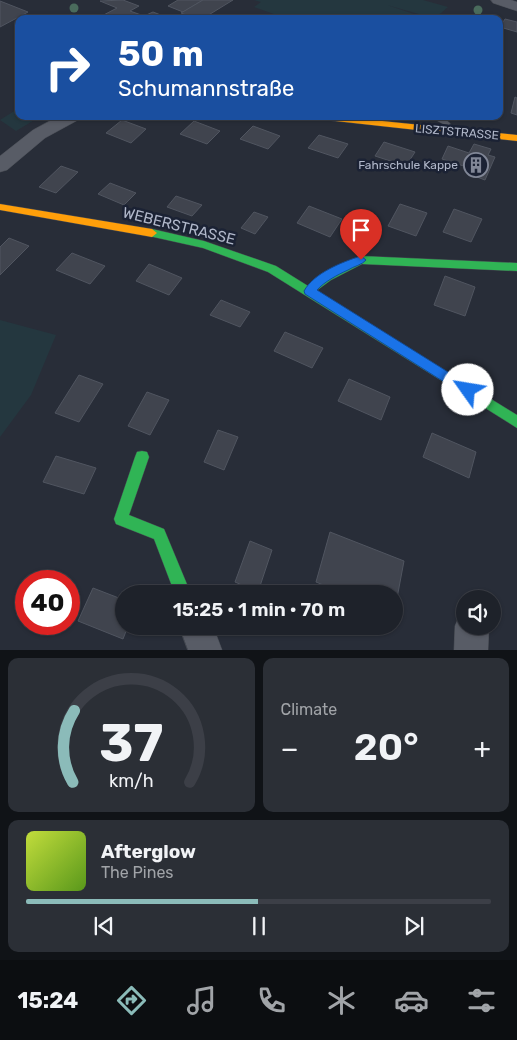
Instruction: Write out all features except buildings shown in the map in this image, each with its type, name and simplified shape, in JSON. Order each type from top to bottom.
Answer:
[{"type":"street","points":[[498,0],[517,6]]},
{"type":"street","points":[[0,166],[39,134],[65,120]]},
{"type":"street","name":"LISZTSTRASSE","points":[[344,120],[517,138]]},
{"type":"street","name":"WEBERSTRASSE","points":[[0,207],[133,229],[204,245],[272,269],[517,422]]},
{"type":"street","points":[[309,291],[317,283],[344,267],[361,260],[517,267]]},
{"type":"street","points":[[142,457],[121,519],[159,534],[179,585]]},
{"type":"street","points":[[199,635],[205,650]]},
{"type":"street","points":[[471,650],[472,635]]},
{"type":"lane","points":[[442,120],[446,122],[452,132]]},
{"type":"shaded area","points":[[254,0],[423,0],[448,7],[439,15],[422,15],[387,5],[414,14],[277,15],[254,7],[261,2]]},
{"type":"shaded area","points":[[15,111],[15,120],[34,120],[16,131],[0,120]]},
{"type":"shaded area","points":[[0,320],[56,335],[31,395],[0,437]]},
{"type":"traffic: fast","points":[[152,233],[204,245],[272,269],[517,422]]},
{"type":"traffic: fast","points":[[309,291],[327,277],[361,260],[517,267]]},
{"type":"traffic: fast","points":[[142,457],[121,519],[159,534],[179,585]]},
{"type":"traffic: slow","points":[[346,120],[517,138]]},
{"type":"traffic: slow","points":[[0,207],[152,233]]},
{"type":"place","name":"Fahrschule Kappe","points":[[476,165]]},
{"type":"route","points":[[361,260],[344,267],[317,283],[309,291],[468,390]]}]
